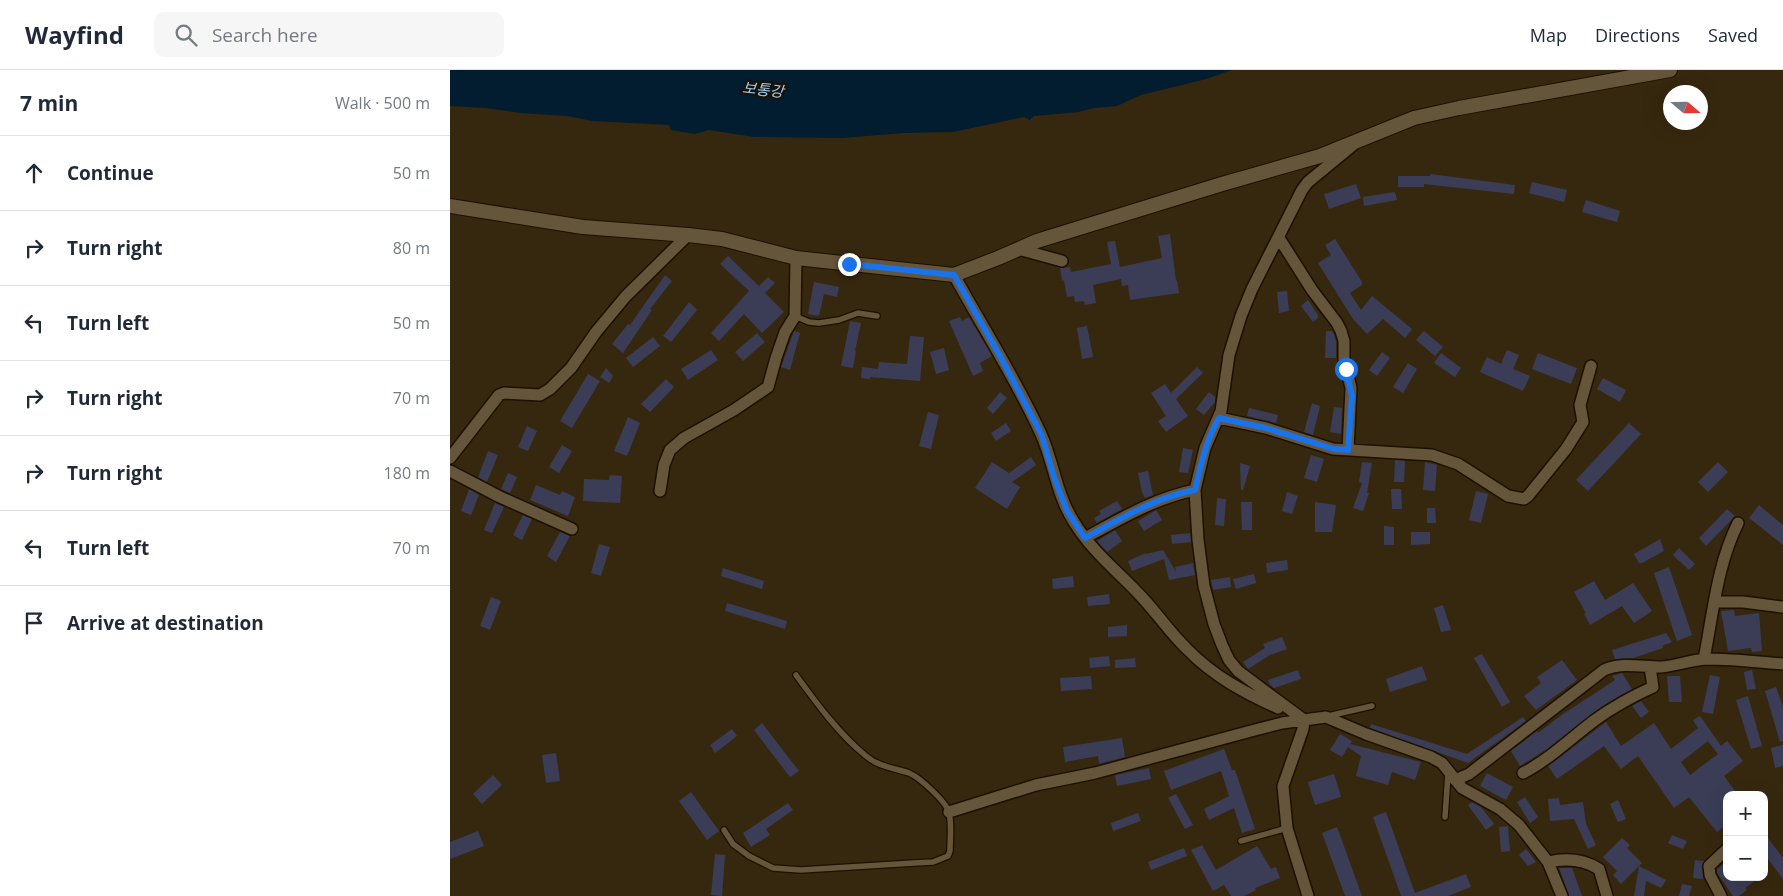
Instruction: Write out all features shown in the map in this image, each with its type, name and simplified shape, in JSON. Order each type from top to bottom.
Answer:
[{"type":"main road","points":[[450,206],[583,227],[722,239],[796,258],[954,275],[1037,241],[1320,156],[1414,118],[1459,108],[1670,70]]},
{"type":"street","points":[[1304,720],[1238,671],[1229,660],[1222,646],[1204,586],[1198,540],[1195,490],[1205,448],[1219,418],[1224,399],[1229,355],[1252,289],[1302,190],[1308,182],[1360,139]]},
{"type":"street","points":[[450,458],[499,395],[504,393],[540,395],[558,381],[571,368],[596,332],[626,296],[688,235]]},
{"type":"street","points":[[1279,238],[1341,331],[1344,341],[1344,359],[1352,388],[1348,450]]},
{"type":"street","points":[[1018,250],[1062,261]]},
{"type":"street","points":[[660,491],[664,465],[670,450],[684,438],[734,410],[768,386],[785,332],[795,316],[796,258]]},
{"type":"street","points":[[954,275],[1000,356],[1042,436],[1054,477],[1067,511],[1096,552],[1138,593],[1186,649],[1214,674],[1304,720]]},
{"type":"street","points":[[1219,418],[1266,428],[1334,449],[1432,455],[1458,464],[1508,496],[1524,499],[1566,449],[1583,422],[1580,404],[1591,366]]},
{"type":"street","points":[[450,471],[500,497],[572,529]]},
{"type":"street","points":[[1085,538],[1135,511],[1180,493],[1195,490]]},
{"type":"street","points":[[1704,659],[1722,565],[1730,538],[1738,523]]},
{"type":"street","points":[[1715,602],[1743,602],[1782,607]]},
{"type":"street","points":[[1452,776],[1469,774],[1604,670],[1612,667],[1630,665],[1650,667],[1671,666],[1704,659],[1783,664]]},
{"type":"street","points":[[1523,773],[1538,765],[1596,719],[1628,699],[1653,687],[1650,667]]},
{"type":"street","points":[[949,812],[1036,785],[1095,773],[1267,727],[1326,717],[1366,734],[1431,757],[1442,763],[1462,788],[1500,809],[1519,825],[1548,862],[1562,896]]},
{"type":"street","points":[[1304,720],[1303,729],[1283,786],[1287,828],[1308,896]]},
{"type":"street","points":[[1721,896],[1710,875],[1709,866],[1723,853]]},
{"type":"street","points":[[1548,862],[1574,859],[1591,864],[1599,869],[1607,896]]},
{"type":"lane","points":[[795,316],[819,324],[839,320],[858,313],[878,316]]},
{"type":"lane","points":[[724,830],[741,850],[773,868],[801,870],[933,862],[948,856],[950,851],[949,812],[938,797],[918,778],[908,773],[880,766],[868,758],[824,713],[796,675]]},
{"type":"lane","points":[[1326,717],[1372,706]]},
{"type":"lane","points":[[1445,817],[1452,776]]},
{"type":"lane","points":[[1241,841],[1287,828]]},
{"type":"water","name":"보통강","points":[[450,70],[1232,70],[1206,79],[1141,95],[1117,106],[1034,116],[1030,120],[1024,117],[953,132],[903,133],[843,138],[754,137],[709,130],[695,134],[671,130],[669,125],[592,121],[567,116],[450,106]]},
{"type":"building","points":[[1430,174],[1515,185],[1514,194],[1424,184],[1424,187],[1398,187],[1398,176],[1430,176]]},
{"type":"building","points":[[1532,182],[1567,190],[1564,202],[1529,193]]},
{"type":"building","points":[[1356,184],[1361,198],[1329,209],[1324,194]]},
{"type":"building","points":[[1395,192],[1397,200],[1364,206],[1363,197]]},
{"type":"building","points":[[1586,200],[1620,211],[1617,222],[1582,212]]},
{"type":"building","points":[[1170,234],[1179,293],[1130,300],[1128,285],[1122,286],[1121,279],[1093,285],[1096,303],[1085,305],[1084,301],[1075,302],[1074,296],[1067,297],[1060,268],[1070,267],[1071,272],[1111,264],[1107,242],[1115,241],[1120,267],[1162,258],[1158,236]]},
{"type":"building","points":[[1335,239],[1362,282],[1362,285],[1350,293],[1361,310],[1372,296],[1412,329],[1405,338],[1383,319],[1367,334],[1353,319],[1318,263],[1331,255],[1325,245]]},
{"type":"building","points":[[728,256],[759,286],[768,277],[775,283],[765,293],[784,312],[762,333],[744,314],[719,341],[711,333],[749,291],[720,264]]},
{"type":"building","points":[[665,275],[672,281],[650,309],[652,310],[623,353],[612,344],[628,324],[630,325]]},
{"type":"building","points":[[814,282],[839,287],[837,297],[824,294],[819,316],[808,314]]},
{"type":"building","points":[[1287,291],[1289,311],[1279,313],[1277,292]]},
{"type":"building","points":[[1308,300],[1318,315],[1318,318],[1313,322],[1301,306]]},
{"type":"building","points":[[689,302],[697,310],[671,342],[663,336]]},
{"type":"building","points":[[960,317],[962,321],[969,317],[992,356],[980,363],[983,371],[973,376],[949,321]]},
{"type":"building","points":[[850,321],[861,323],[853,368],[841,366]]},
{"type":"building","points":[[1087,326],[1093,357],[1082,359],[1077,328]]},
{"type":"building","points":[[794,331],[800,333],[790,370],[781,367]]},
{"type":"building","points":[[1326,331],[1332,331],[1334,334],[1336,358],[1325,358]]},
{"type":"building","points":[[1424,331],[1443,347],[1435,356],[1416,340]]},
{"type":"building","points":[[757,333],[765,342],[743,361],[735,352]]},
{"type":"building","points":[[910,336],[924,337],[920,381],[861,378],[862,367],[878,369],[879,362],[907,364]]},
{"type":"building","points":[[653,337],[660,346],[633,367],[626,358]]},
{"type":"building","points":[[944,348],[949,370],[936,374],[930,352]]},
{"type":"building","points":[[711,350],[718,360],[688,380],[681,369]]},
{"type":"building","points":[[1507,350],[1519,355],[1513,369],[1530,376],[1523,391],[1480,372],[1487,357],[1501,364]]},
{"type":"building","points":[[1382,352],[1390,358],[1377,376],[1369,370]]},
{"type":"building","points":[[1441,353],[1461,368],[1455,377],[1434,363]]},
{"type":"building","points":[[1538,353],[1577,368],[1571,384],[1532,369]]},
{"type":"building","points":[[1408,363],[1417,369],[1403,393],[1393,387]]},
{"type":"building","points":[[1197,367],[1203,373],[1176,399],[1188,416],[1166,432],[1158,421],[1166,416],[1151,393],[1165,384],[1171,393]]},
{"type":"building","points":[[606,368],[613,376],[609,383],[600,377]]},
{"type":"building","points":[[588,374],[600,381],[572,428],[560,421]]},
{"type":"building","points":[[1603,378],[1626,390],[1620,402],[1597,389]]},
{"type":"building","points":[[666,379],[674,387],[650,412],[641,404]]},
{"type":"building","points":[[1000,392],[1007,398],[993,414],[987,408]]},
{"type":"building","points":[[1209,392],[1215,397],[1215,402],[1204,415],[1196,409]]},
{"type":"building","points":[[1312,403],[1320,406],[1313,435],[1304,432]]},
{"type":"building","points":[[1334,407],[1342,408],[1341,434],[1330,432]]},
{"type":"building","points":[[1249,408],[1278,415],[1276,423],[1247,416]]},
{"type":"building","points":[[928,412],[939,415],[931,449],[919,446]]},
{"type":"building","points":[[628,417],[640,423],[627,456],[614,451]]},
{"type":"building","points":[[1006,423],[1011,431],[996,441],[991,433]]},
{"type":"building","points":[[1629,423],[1641,434],[1588,491],[1576,480]]},
{"type":"building","points":[[527,426],[537,431],[528,451],[518,447]]},
{"type":"building","points":[[562,445],[572,451],[559,473],[549,467]]},
{"type":"building","points":[[1183,448],[1193,450],[1188,473],[1179,472]]},
{"type":"building","points":[[488,451],[498,455],[487,482],[478,477]]},
{"type":"building","points":[[1311,455],[1324,459],[1317,482],[1304,478]]},
{"type":"building","points":[[1031,457],[1036,465],[1012,482],[1020,487],[1007,509],[975,488],[992,462],[1009,473]]},
{"type":"building","points":[[1395,460],[1405,461],[1404,482],[1394,482]]},
{"type":"building","points":[[1362,462],[1372,463],[1367,493],[1369,493],[1363,511],[1353,508],[1362,483],[1359,482]]},
{"type":"building","points":[[1425,462],[1437,465],[1435,491],[1423,490]]},
{"type":"building","points":[[1718,462],[1728,472],[1708,492],[1698,482]]},
{"type":"building","points":[[1240,463],[1250,466],[1243,490],[1241,490]]},
{"type":"building","points":[[1148,471],[1153,495],[1145,498],[1138,473]]},
{"type":"building","points":[[508,473],[517,477],[510,493],[501,489]]},
{"type":"building","points":[[610,475],[622,476],[620,503],[583,501],[584,479],[609,480]]},
{"type":"building","points":[[536,485],[560,495],[562,491],[575,497],[568,516],[530,500]]},
{"type":"building","points":[[469,489],[479,495],[471,515],[461,511]]},
{"type":"building","points":[[1391,489],[1401,489],[1402,509],[1392,509]]},
{"type":"building","points":[[1476,491],[1488,494],[1481,523],[1469,520]]},
{"type":"building","points":[[1287,492],[1298,496],[1292,514],[1282,511]]},
{"type":"building","points":[[1217,498],[1226,499],[1224,526],[1215,525]]},
{"type":"building","points":[[1117,501],[1122,509],[1097,523],[1094,518],[1101,514],[1099,511]]},
{"type":"building","points":[[1241,502],[1252,502],[1252,530],[1242,530]]},
{"type":"building","points":[[1315,502],[1336,505],[1332,532],[1315,532]]},
{"type":"building","points":[[495,503],[504,507],[492,533],[484,530]]},
{"type":"building","points":[[1759,505],[1783,525],[1783,545],[1749,518]]},
{"type":"building","points":[[1427,508],[1435,508],[1436,523],[1427,523]]},
{"type":"building","points":[[1727,509],[1735,516],[1706,546],[1699,538]]},
{"type":"building","points":[[1156,510],[1162,520],[1144,531],[1138,521]]},
{"type":"building","points":[[523,515],[532,519],[522,540],[513,535]]},
{"type":"building","points":[[1384,526],[1394,527],[1394,545],[1384,545]]},
{"type":"building","points":[[1115,530],[1122,541],[1107,552],[1097,541]]},
{"type":"building","points":[[560,532],[570,536],[556,562],[547,556]]},
{"type":"building","points":[[1411,532],[1430,532],[1430,544],[1411,545]]},
{"type":"building","points":[[1190,533],[1191,542],[1172,544],[1171,535]]},
{"type":"building","points":[[1660,539],[1664,551],[1639,563],[1634,554]]},
{"type":"building","points":[[599,544],[610,547],[601,576],[591,573]]},
{"type":"building","points":[[1679,548],[1695,564],[1689,570],[1673,555]]},
{"type":"building","points":[[1163,550],[1176,572],[1175,567],[1193,563],[1195,575],[1169,580],[1164,559],[1132,571],[1128,561],[1146,553]]},
{"type":"building","points":[[1287,560],[1288,570],[1267,573],[1266,563]]},
{"type":"building","points":[[1669,567],[1692,635],[1677,641],[1654,573]]},
{"type":"building","points":[[723,568],[764,581],[762,589],[721,576]]},
{"type":"building","points":[[1254,574],[1256,583],[1236,589],[1233,579]]},
{"type":"building","points":[[1073,576],[1074,587],[1053,589],[1052,579]]},
{"type":"building","points":[[1230,577],[1231,587],[1213,590],[1211,580]]},
{"type":"building","points":[[1594,581],[1605,600],[1633,583],[1652,611],[1634,623],[1622,606],[1590,625],[1584,614],[1586,613],[1574,592]]},
{"type":"building","points":[[1109,594],[1110,604],[1088,606],[1087,597]]},
{"type":"building","points":[[491,597],[501,601],[490,630],[480,626]]},
{"type":"building","points":[[727,603],[787,621],[785,629],[725,611]]},
{"type":"building","points":[[1443,605],[1451,630],[1441,632],[1434,608]]},
{"type":"building","points":[[1734,610],[1735,616],[1759,613],[1762,651],[1752,652],[1751,648],[1728,651],[1721,611]]},
{"type":"building","points":[[1127,625],[1127,636],[1108,637],[1108,627]]},
{"type":"building","points":[[1666,633],[1672,642],[1662,646],[1663,648],[1633,658],[1615,659],[1612,650]]},
{"type":"building","points":[[1282,637],[1287,649],[1270,655],[1248,669],[1243,662],[1265,648],[1263,644]]},
{"type":"building","points":[[1482,654],[1510,702],[1502,707],[1474,658]]},
{"type":"building","points":[[1109,656],[1110,666],[1090,668],[1089,658]]},
{"type":"building","points":[[1135,658],[1136,667],[1115,668],[1115,660]]},
{"type":"building","points":[[1562,660],[1577,680],[1536,710],[1524,696],[1541,683],[1537,677]]},
{"type":"building","points":[[1422,666],[1427,680],[1390,692],[1386,679]]},
{"type":"building","points":[[1298,670],[1301,679],[1274,688],[1270,685],[1268,680]]},
{"type":"building","points":[[1752,670],[1756,689],[1747,690],[1744,672]]},
{"type":"building","points":[[1622,673],[1632,689],[1598,709],[1547,749],[1520,766],[1511,751],[1537,731],[1538,733],[1615,680],[1612,676]]},
{"type":"building","points":[[1710,675],[1720,677],[1713,714],[1702,712]]},
{"type":"building","points":[[1091,676],[1092,689],[1061,691],[1060,678]]},
{"type":"building","points":[[1667,676],[1680,676],[1682,702],[1669,702]]},
{"type":"building","points":[[1776,687],[1783,707],[1783,741],[1780,742],[1765,691]]},
{"type":"building","points":[[1748,696],[1762,746],[1751,749],[1736,700]]},
{"type":"building","points":[[1641,701],[1649,712],[1641,718],[1632,706]]},
{"type":"building","points":[[1700,716],[1721,746],[1727,741],[1743,761],[1724,776],[1735,791],[1723,791],[1723,827],[1717,832],[1689,797],[1674,808],[1638,756],[1621,769],[1604,746],[1557,779],[1548,766],[1606,722],[1621,746],[1654,723],[1671,749],[1698,728],[1693,720]],"holes":[[[1708,741],[1718,754],[1690,775],[1681,762]]]},
{"type":"building","points":[[1523,717],[1526,721],[1468,763],[1370,728],[1371,724],[1467,754]]},
{"type":"building","points":[[762,723],[799,771],[790,777],[754,730]]},
{"type":"building","points":[[732,729],[737,736],[715,753],[710,745]]},
{"type":"building","points":[[1340,734],[1352,741],[1350,744],[1421,762],[1415,780],[1392,772],[1388,785],[1356,776],[1361,756],[1348,747],[1342,757],[1330,750]]},
{"type":"building","points":[[1122,738],[1125,757],[1099,764],[1098,756],[1065,762],[1063,747]]},
{"type":"building","points":[[1783,745],[1783,766],[1775,768],[1771,748]]},
{"type":"building","points":[[1224,749],[1232,770],[1235,770],[1255,829],[1242,833],[1234,808],[1209,820],[1204,809],[1229,796],[1221,771],[1171,790],[1164,771]]},
{"type":"building","points":[[556,753],[560,781],[546,783],[542,755]]},
{"type":"building","points":[[1149,768],[1151,779],[1117,786],[1115,775]]},
{"type":"building","points":[[1487,773],[1513,787],[1506,800],[1480,786]]},
{"type":"building","points":[[1334,774],[1341,797],[1315,805],[1308,782]]},
{"type":"building","points":[[493,775],[502,785],[482,804],[473,794]]},
{"type":"building","points":[[691,792],[719,831],[707,840],[679,801]]},
{"type":"building","points":[[1176,794],[1193,825],[1185,829],[1168,798]]},
{"type":"building","points":[[1525,797],[1538,817],[1530,823],[1517,802]]},
{"type":"building","points":[[1559,798],[1560,805],[1583,802],[1586,824],[1596,845],[1588,849],[1574,819],[1550,821],[1548,799]]},
{"type":"building","points":[[1618,800],[1626,819],[1618,822],[1610,804]]},
{"type":"building","points":[[1472,802],[1481,807],[1494,824],[1486,830],[1468,805]]},
{"type":"building","points":[[788,803],[793,810],[766,829],[770,835],[751,847],[743,833]]},
{"type":"building","points":[[1386,812],[1415,893],[1466,874],[1471,887],[1448,896],[1401,896],[1373,817]]},
{"type":"building","points":[[1138,813],[1141,821],[1113,831],[1111,823]]},
{"type":"building","points":[[1508,826],[1510,851],[1501,852],[1499,827]]},
{"type":"building","points":[[1337,827],[1362,896],[1345,896],[1322,833]]},
{"type":"building","points":[[478,831],[484,846],[450,859],[450,842]]},
{"type":"building","points":[[1672,835],[1687,841],[1683,849],[1668,843]]},
{"type":"building","points":[[1622,838],[1630,845],[1627,848],[1642,863],[1621,884],[1613,875],[1617,871],[1603,857]]},
{"type":"building","points":[[1768,838],[1783,858],[1783,879],[1768,859]]},
{"type":"building","points":[[1202,845],[1216,870],[1257,846],[1271,869],[1276,867],[1280,878],[1255,888],[1256,890],[1244,896],[1231,896],[1224,885],[1213,891],[1191,850]]},
{"type":"building","points":[[1184,848],[1187,856],[1151,870],[1148,862]]},
{"type":"building","points":[[1526,849],[1536,862],[1528,866],[1519,855]]},
{"type":"building","points":[[715,854],[725,855],[722,896],[711,895]]},
{"type":"building","points":[[1695,860],[1704,861],[1702,866],[1703,879],[1693,878]]},
{"type":"building","points":[[1723,865],[1723,881],[1755,881],[1745,888],[1747,890],[1739,896],[1733,896],[1717,873],[1717,869]]},
{"type":"building","points":[[1639,866],[1666,880],[1661,888],[1646,881],[1644,896],[1634,896]]},
{"type":"building","points":[[1559,868],[1572,868],[1582,896],[1569,896]]},
{"type":"building","points":[[1682,884],[1692,886],[1689,896],[1679,896]]},
{"type":"route","points":[[849,264],[954,275],[1000,356],[1042,436],[1054,477],[1067,511],[1085,538],[1135,511],[1180,493],[1195,490],[1205,448],[1219,418],[1266,428],[1334,449],[1348,450],[1352,388],[1346,369]]}]
